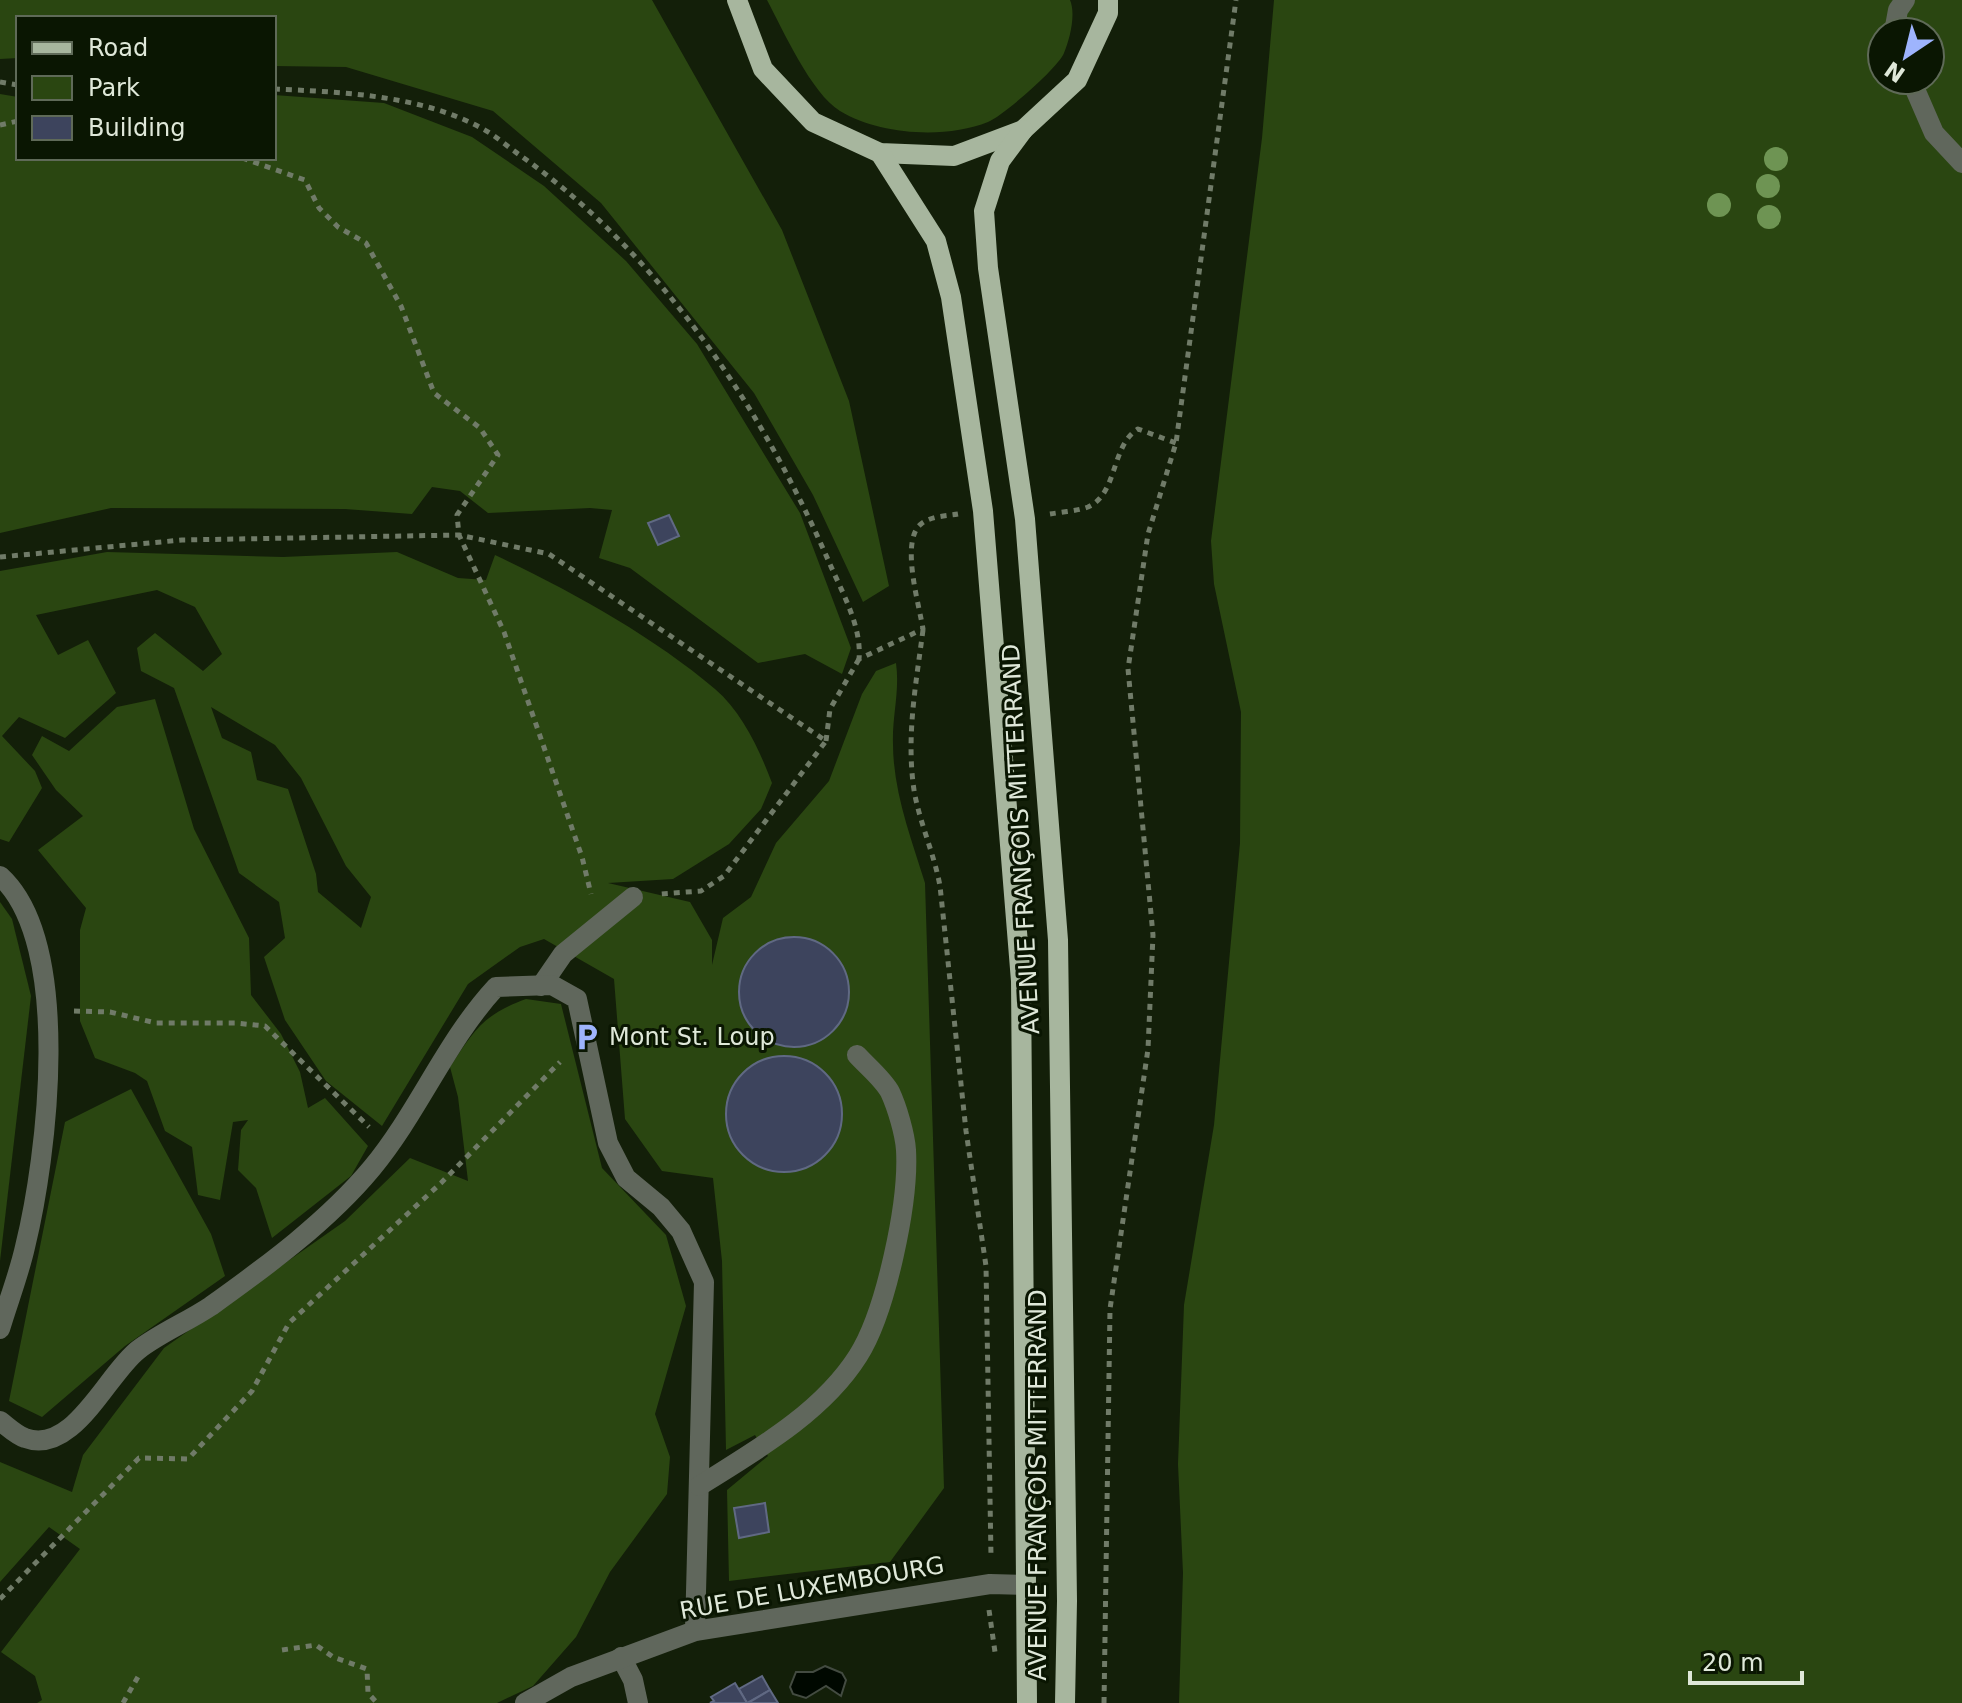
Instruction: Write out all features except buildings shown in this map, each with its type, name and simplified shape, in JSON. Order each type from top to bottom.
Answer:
[{"type":"main road","points":[[737,0],[763,69],[813,122],[880,153],[954,156],[1023,130],[1077,80],[1108,13],[1108,0]]},
{"type":"main road","name":"AVENUE FRANÇOIS MITTERRAND","points":[[1023,130],[1000,161],[984,211],[988,268],[1025,519],[1058,940],[1067,1601],[1065,1703]]},
{"type":"main road","name":"AVENUE FRANÇOIS MITTERRAND","points":[[880,153],[936,241],[951,297],[983,511],[1021,981],[1027,1703]]},
{"type":"street","points":[[1918,96],[1934,133],[1962,163]]},
{"type":"street","points":[[0,876],[18,893],[26,911],[49,1011],[44,1132],[25,1247],[0,1329]]},
{"type":"street","points":[[541,986],[563,954],[633,897]]},
{"type":"street","points":[[0,1421],[24,1438],[46,1442],[73,1425],[135,1352],[209,1308],[302,1237],[372,1168],[424,1092],[467,1018],[496,987],[552,985],[577,999],[608,1143],[626,1178],[661,1207],[681,1231],[704,1282],[695,1631]]},
{"type":"street","points":[[699,1486],[763,1447],[828,1393],[858,1357],[880,1312],[898,1234],[906,1150],[889,1091],[857,1055]]},
{"type":"street","name":"RUE DE LUXEMBOURG","points":[[525,1703],[571,1677],[695,1631],[990,1584],[1026,1585]]},
{"type":"street","points":[[621,1657],[633,1680],[638,1703]]},
{"type":"path","points":[[1104,1703],[1110,1309],[1148,1049],[1153,935],[1128,669],[1148,534],[1176,443],[1236,0]]},
{"type":"path","points":[[276,89],[412,103],[481,128],[564,186],[627,249],[673,305],[759,424],[800,496],[861,644],[859,659],[830,709],[826,741],[724,876],[701,891],[633,897]]},
{"type":"path","points":[[248,160],[305,180],[319,208],[338,227],[366,243],[401,306],[434,393],[480,428],[498,455],[457,515],[459,535],[504,632],[582,857],[598,926]]},
{"type":"path","points":[[1070,510],[1090,506],[1102,495],[1125,437],[1138,429],[1176,443]]},
{"type":"path","points":[[935,518],[922,523],[912,536],[910,552],[923,629],[909,738],[915,794],[933,849],[940,886],[966,1131],[986,1266],[989,1618],[998,1664]]},
{"type":"path","points":[[0,557],[182,540],[459,535],[549,554],[826,741]]},
{"type":"path","points":[[859,659],[923,629]]},
{"type":"path","points":[[49,1011],[110,1012],[156,1023],[224,1022],[265,1026],[388,1144]]},
{"type":"path","points":[[0,1599],[139,1458],[188,1459],[252,1391],[289,1323],[441,1183],[587,1037]]},
{"type":"path","points":[[282,1650],[316,1645],[333,1657],[367,1669],[368,1693],[377,1703]]},
{"type":"path","points":[[123,1703],[139,1675]]},
{"type":"green space","points":[[0,0],[652,0],[782,230],[849,401],[889,586],[863,602],[813,495],[754,393],[601,203],[493,111],[346,67],[276,66],[276,16],[16,16],[16,58],[0,59]]},
{"type":"green space","points":[[767,0],[1070,0],[1072,19],[1060,60],[996,118],[953,131],[913,132],[893,130],[856,119],[829,102],[808,76]]},
{"type":"green space","points":[[1274,0],[1962,0],[1962,1703],[1179,1703],[1183,1573],[1178,1464],[1184,1305],[1214,1125],[1240,843],[1241,712],[1214,584],[1211,541],[1262,138]]},
{"type":"green space","points":[[0,94],[16,97],[16,160],[276,160],[276,95],[384,103],[472,137],[544,186],[626,261],[697,344],[800,513],[851,648],[842,674],[805,654],[758,663],[630,568],[599,558],[612,510],[590,508],[488,513],[460,491],[432,487],[412,514],[345,509],[111,508],[0,533]]},
{"type":"green space","points":[[107,552],[283,557],[397,552],[458,578],[486,580],[495,555],[581,599],[665,651],[725,698],[749,733],[772,783],[761,809],[729,844],[673,879],[608,883],[690,902],[712,940],[712,965],[723,918],[751,897],[776,843],[829,781],[862,694],[876,671],[896,663],[893,744],[896,779],[925,883],[944,1488],[890,1562],[729,1581],[727,1490],[768,1456],[755,1435],[726,1450],[722,1261],[713,1178],[662,1171],[625,1119],[614,979],[544,939],[520,947],[468,984],[382,1126],[326,1081],[285,1020],[264,957],[285,938],[279,902],[239,873],[174,688],[141,671],[137,648],[155,633],[203,671],[222,654],[195,607],[157,590],[36,615],[58,655],[88,640],[116,693],[65,738],[19,717],[2,736],[35,771],[42,788],[9,842],[0,839],[0,571]],"holes":[[[211,707],[275,745],[301,778],[346,866],[371,897],[361,928],[318,892],[316,874],[288,789],[257,780],[251,752],[222,738]]]},
{"type":"green space","points":[[155,699],[194,829],[249,938],[251,995],[281,1034],[300,1072],[308,1108],[325,1098],[368,1146],[351,1176],[272,1238],[256,1188],[238,1170],[241,1130],[248,1120],[233,1122],[220,1200],[198,1195],[192,1147],[165,1131],[147,1081],[135,1073],[95,1058],[80,1021],[80,930],[86,908],[38,850],[83,816],[56,790],[32,755],[42,736],[69,751],[117,707]]},
{"type":"green space","points":[[0,902],[12,919],[31,996],[0,1261]]},
{"type":"green space","points":[[526,999],[561,1004],[602,1168],[666,1235],[686,1306],[655,1414],[670,1457],[667,1494],[610,1572],[576,1637],[533,1686],[497,1703],[37,1703],[42,1700],[35,1676],[1,1652],[80,1549],[49,1527],[0,1582],[0,1462],[72,1492],[83,1455],[164,1348],[345,1221],[410,1158],[468,1181],[458,1097],[450,1067],[481,1025],[500,1011]]},
{"type":"green space","points":[[131,1089],[211,1234],[225,1276],[125,1346],[42,1417],[9,1401],[65,1122]]},
{"type":"shaded area","points":[[825,1666],[842,1673],[846,1680],[841,1696],[826,1686],[806,1698],[793,1694],[790,1687],[796,1672],[813,1672]]},
{"type":"place","name":"Mont St. Loup","points":[[587,1037]]}]
